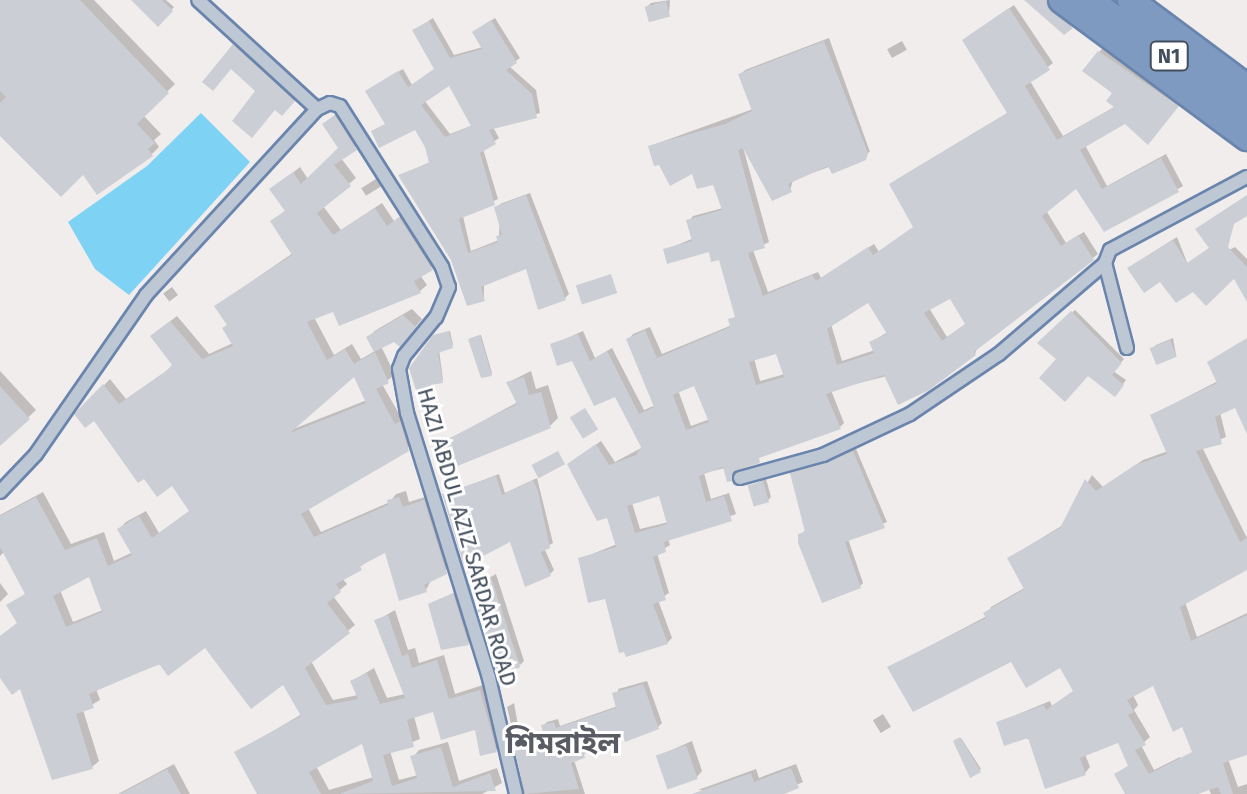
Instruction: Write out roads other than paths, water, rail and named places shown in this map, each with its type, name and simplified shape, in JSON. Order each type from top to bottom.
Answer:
[{"type":"highway","points":[[1061,0],[1247,138]]},
{"type":"highway","name":"N1","points":[[1090,0],[1247,112]]},
{"type":"highway","name":"N1","points":[[1130,0],[1247,87]]},
{"type":"highway","points":[[1157,0],[1247,67]]},
{"type":"street","points":[[0,492],[36,454],[146,295],[317,109],[198,0]]},
{"type":"street","name":"HAZI ABDUL AZIZ SARDAR ROAD","points":[[317,109],[330,103],[340,106],[442,267],[449,287],[436,317],[404,356],[399,369],[407,413],[489,678],[516,794]]},
{"type":"street","points":[[740,478],[823,455],[910,414],[999,354],[1105,263],[1116,244],[1247,177]]},
{"type":"street","points":[[1105,263],[1127,348]]},
{"type":"water","points":[[201,113],[250,162],[129,295],[95,269],[68,222],[147,166]]},
{"type":"district","name":"শিমরাইল","points":[[563,743]]}]
